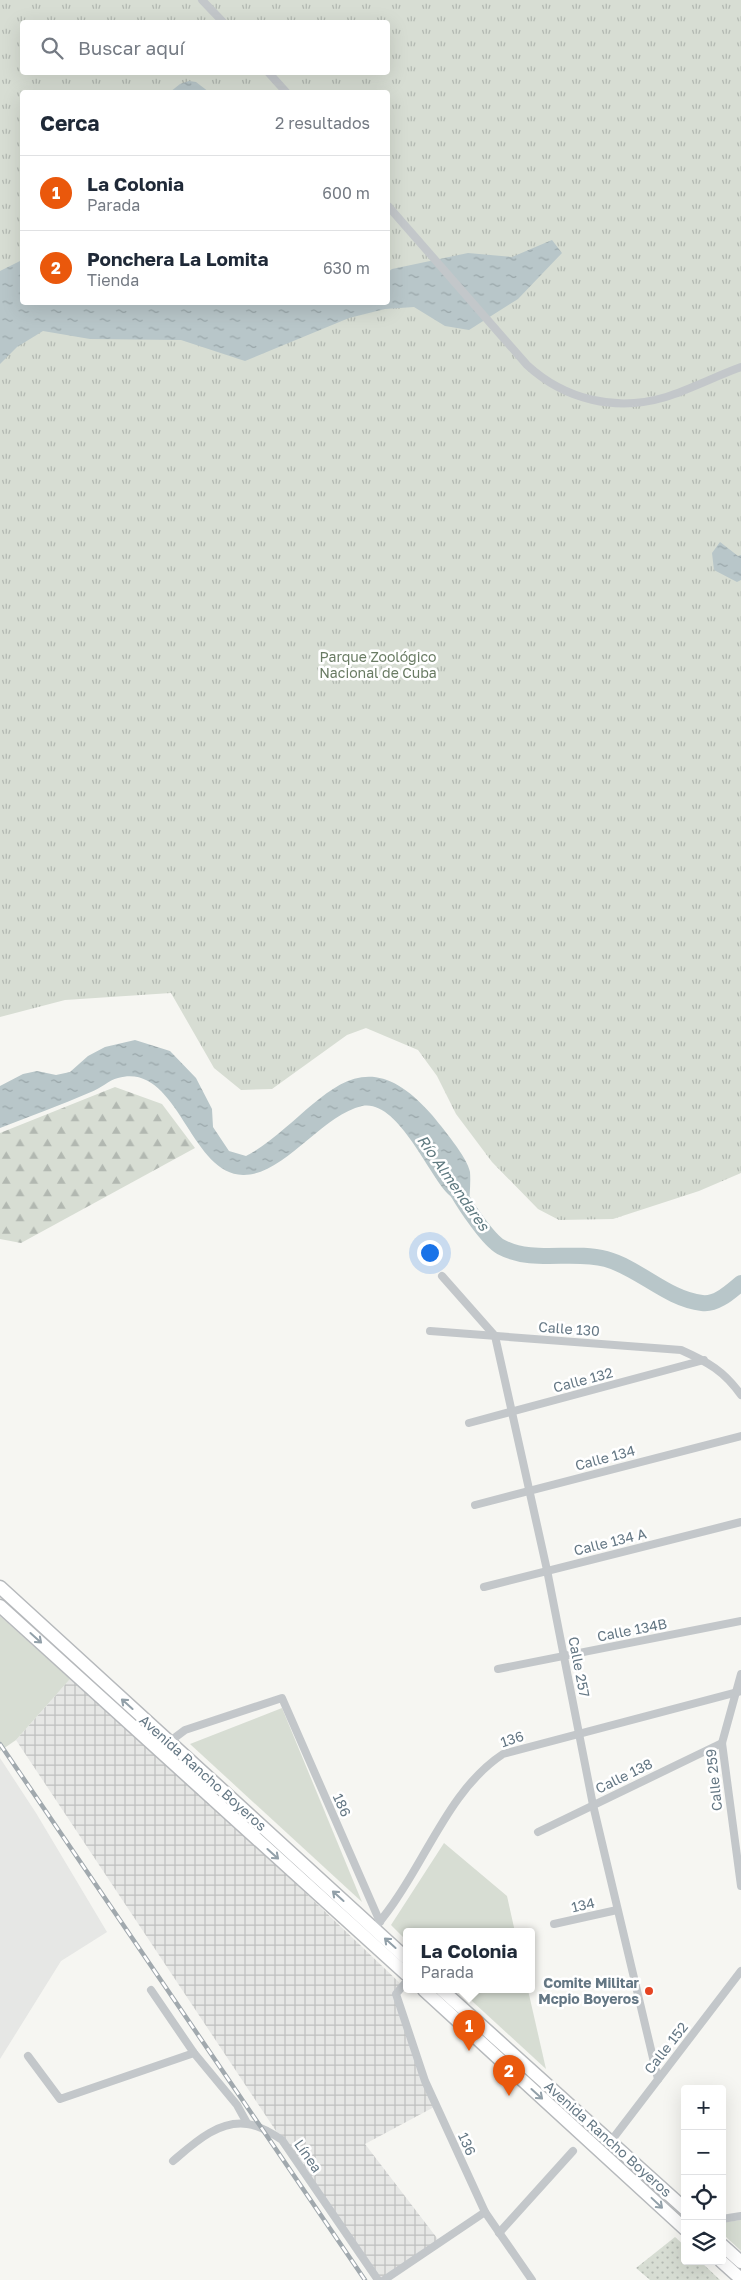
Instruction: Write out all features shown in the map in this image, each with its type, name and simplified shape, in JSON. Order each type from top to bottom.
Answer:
[{"type":"highway","name":"Avenida Rancho Boyeros","points":[[0,1588],[169,1742],[377,1925],[403,1955]]},
{"type":"highway","name":"Avenida Rancho Boyeros","points":[[0,1606],[403,1971]]},
{"type":"highway","name":"Avenida Rancho Boyeros","points":[[427,1993],[681,2225]]},
{"type":"highway","name":"Avenida Rancho Boyeros","points":[[445,1993],[681,2205]]},
{"type":"highway","points":[[726,2249],[741,2262]]},
{"type":"highway","points":[[724,2265],[741,2280]]},
{"type":"street","points":[[202,0],[221,20]]},
{"type":"street","points":[[271,75],[284,90]]},
{"type":"street","points":[[390,208],[508,344],[540,377],[562,390],[595,400],[621,404],[666,397],[741,367]]},
{"type":"street","name":"Calle 257","points":[[442,1276],[495,1336],[565,1656],[593,1805],[658,2079]]},
{"type":"street","name":"Calle 130","points":[[430,1331],[682,1350],[704,1360]]},
{"type":"street","points":[[704,1360],[729,1378],[741,1395]]},
{"type":"street","name":"Calle 132","points":[[469,1423],[704,1360]]},
{"type":"street","name":"Calle 134","points":[[475,1505],[741,1436]]},
{"type":"street","name":"Calle 134 A","points":[[484,1587],[741,1522]]},
{"type":"street","name":"Calle 134B","points":[[498,1669],[741,1621]]},
{"type":"street","name":"Calle 259","points":[[741,1676],[722,1743],[737,1834],[741,1886]]},
{"type":"street","name":"136","points":[[377,1925],[397,1899],[444,1820],[486,1766],[503,1754],[738,1692]]},
{"type":"street","name":"186","points":[[169,1742],[186,1730],[282,1698],[377,1925]]},
{"type":"street","name":"Calle 138","points":[[538,1832],[722,1743]]},
{"type":"street","name":"134","points":[[554,1924],[617,1910]]},
{"type":"street","name":"Calle 152","points":[[610,2140],[741,1971]]},
{"type":"street","name":"136","points":[[403,1986],[396,1994],[425,2081],[484,2212],[532,2280]]},
{"type":"street","points":[[151,1990],[194,2053],[237,2105],[247,2123],[214,2130],[173,2161]]},
{"type":"street","points":[[28,2056],[60,2099],[194,2053]]},
{"type":"street","name":"Línea","points":[[247,2123],[282,2140],[378,2280]]},
{"type":"street","points":[[499,2233],[573,2151]]},
{"type":"street","points":[[384,2280],[484,2212]]},
{"type":"street","points":[[726,2218],[741,2216]]},
{"type":"shaded area","points":[[70,1679],[228,1819],[403,1986],[396,1995],[436,2106],[365,2144],[440,2242],[378,2280],[282,2140],[16,1740]]},
{"type":"shaded area","points":[[0,1758],[36,1813],[107,1932],[61,1961],[0,2059]]},
{"type":"green space","name":"Parque Zoológico Nacional de Cuba","points":[[0,0],[741,0],[741,1173],[699,1191],[613,1219],[559,1220],[538,1209],[492,1162],[456,1114],[437,1076],[418,1050],[366,1028],[347,1035],[272,1089],[241,1090],[214,1068],[171,993],[65,1000],[0,1017]]},
{"type":"green space","points":[[115,1087],[162,1104],[195,1148],[21,1243],[0,1239],[0,1133]]},
{"type":"green space","points":[[0,1616],[70,1679],[16,1740],[0,1751]]},
{"type":"green space","points":[[282,1708],[362,1902],[190,1744]]},
{"type":"green space","points":[[444,1843],[507,1896],[514,1928],[403,1928],[403,1937],[391,1925]]},
{"type":"green space","points":[[463,1993],[529,1993],[546,2069]]},
{"type":"green space","points":[[741,2220],[741,2251],[726,2237],[726,2222]]},
{"type":"green space","points":[[675,2237],[681,2242],[681,2265],[704,2265],[720,2280],[650,2280],[636,2268]]},
{"type":"water","points":[[189,81],[196,82],[206,90],[172,90],[180,84]]},
{"type":"water","points":[[552,240],[562,253],[518,299],[469,330],[445,326],[414,307],[385,309],[349,318],[245,361],[181,340],[90,339],[43,331],[17,347],[0,364],[0,271],[20,261],[20,305],[390,305],[390,270],[392,269],[468,253],[512,257]]},
{"type":"water","points":[[720,542],[738,556],[741,555],[741,580],[737,582],[714,570],[712,553]]},
{"type":"water","points":[[135,1040],[170,1051],[196,1078],[212,1109],[213,1127],[229,1151],[246,1156],[271,1140],[314,1103],[335,1088],[357,1078],[379,1078],[404,1089],[432,1115],[454,1142],[468,1166],[470,1172],[469,1210],[448,1194],[399,1125],[387,1114],[375,1107],[362,1106],[347,1112],[332,1121],[273,1166],[258,1173],[243,1175],[225,1170],[209,1157],[170,1101],[155,1086],[138,1077],[115,1079],[94,1091],[0,1128],[0,1086],[23,1074],[37,1071],[56,1075],[70,1072],[88,1056],[105,1047]]},
{"type":"waterway","name":"Río Almendares","points":[[457,1191],[483,1230],[501,1247],[513,1252],[539,1256],[580,1256],[606,1259],[630,1269],[677,1296],[702,1303],[718,1300],[741,1283]]},
{"type":"railway","points":[[0,1744],[365,2280]]},
{"type":"place","name":"Comite Militar Mcpio Boyeros","points":[[649,1991]]},
{"type":"place","name":"La Colonia","points":[[469,2051]]},
{"type":"place","name":"Ponchera La Lomita","points":[[509,2096]]}]
